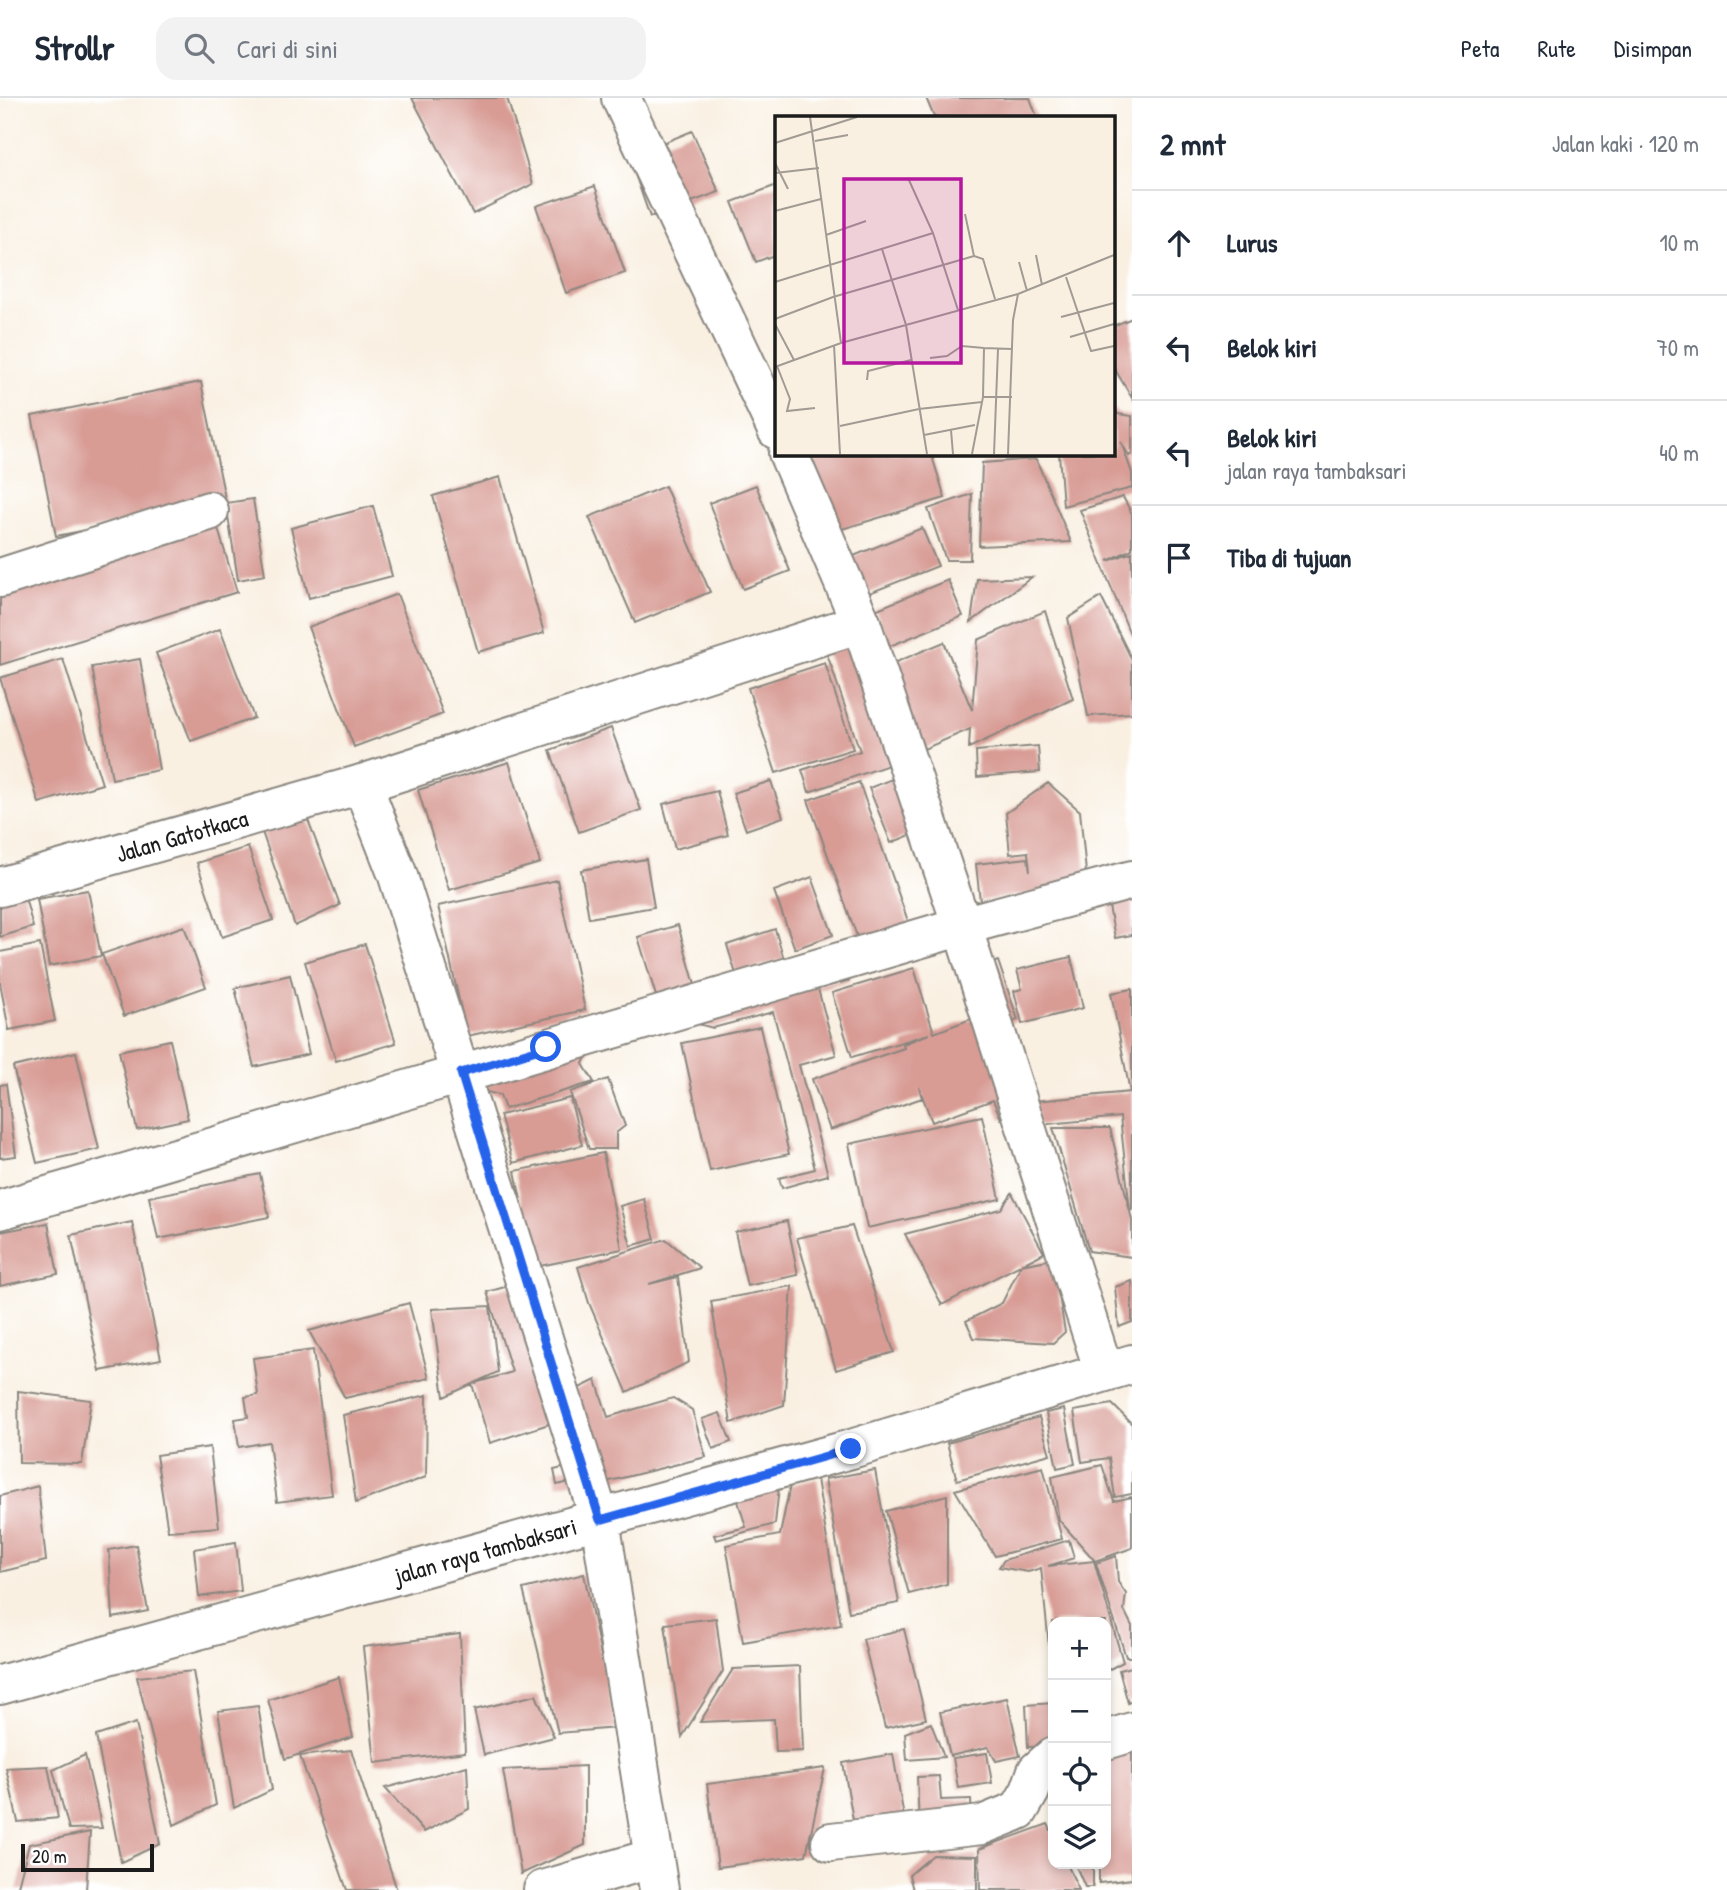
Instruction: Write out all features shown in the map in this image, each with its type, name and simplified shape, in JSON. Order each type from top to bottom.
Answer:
[{"type":"street","points":[[621,98],[775,426]]},
{"type":"street","points":[[789,455],[861,623],[962,926],[1118,1368]]},
{"type":"street","points":[[0,578],[209,511]]},
{"type":"street","name":"Jalan Gatotkaca","points":[[0,887],[362,784],[861,623]]},
{"type":"street","points":[[362,784],[397,873],[600,1520],[656,1874],[543,1890]]},
{"type":"street","points":[[0,1210],[962,926],[1132,880]]},
{"type":"street","name":"jalan raya tambaksari","points":[[0,1685],[851,1449],[1118,1368]]},
{"type":"street","points":[[1111,1738],[1132,1732]]},
{"type":"street","points":[[831,1842],[982,1825],[1002,1818],[1019,1810],[1037,1771],[1048,1762]]},
{"type":"building","points":[[412,98],[507,98],[533,184],[473,214]]},
{"type":"building","points":[[926,98],[1030,98],[1037,116],[934,116]]},
{"type":"building","points":[[692,131],[719,192],[650,217],[629,157]]},
{"type":"building","points":[[595,186],[625,273],[566,293],[536,206]]},
{"type":"building","points":[[775,186],[775,255],[756,262],[732,202]]},
{"type":"building","points":[[1132,318],[1132,398],[1114,368],[1114,326]]},
{"type":"building","points":[[201,382],[226,503],[56,536],[32,416]]},
{"type":"building","points":[[1114,409],[1118,414],[1132,416],[1132,454],[1129,456],[1121,442],[1132,473],[1132,488],[1063,506],[1059,455],[1114,455]]},
{"type":"building","points":[[809,455],[932,455],[945,498],[832,532]]},
{"type":"building","points":[[1036,459],[1071,542],[979,546],[982,463]]},
{"type":"building","points":[[500,477],[544,633],[478,652],[433,496]]},
{"type":"building","points":[[756,485],[790,571],[743,589],[709,503]]},
{"type":"building","points":[[665,486],[710,592],[635,623],[589,517]]},
{"type":"building","points":[[972,494],[970,560],[946,560],[928,509]]},
{"type":"building","points":[[1123,497],[1132,514],[1132,549],[1108,561],[1132,552],[1132,639],[1080,510]]},
{"type":"building","points":[[253,499],[265,575],[238,580],[226,503]]},
{"type":"building","points":[[373,506],[392,576],[309,598],[291,528]]},
{"type":"building","points":[[216,522],[237,592],[0,665],[0,588]]},
{"type":"building","points":[[922,528],[938,566],[867,594],[851,557]]},
{"type":"building","points":[[1032,577],[971,622],[977,579]]},
{"type":"building","points":[[948,580],[963,616],[890,646],[875,610]]},
{"type":"building","points":[[397,594],[443,714],[354,747],[308,627]]},
{"type":"building","points":[[1101,597],[1132,660],[1132,713],[1088,716],[1068,618]]},
{"type":"building","points":[[1045,611],[1073,699],[969,748],[970,729],[924,749],[889,665],[944,642],[972,710],[978,640]]},
{"type":"building","points":[[220,629],[254,718],[191,741],[156,653]]},
{"type":"building","points":[[852,640],[895,763],[809,792],[802,770],[860,751],[825,648]]},
{"type":"building","points":[[63,659],[102,784],[39,803],[0,678]]},
{"type":"building","points":[[140,659],[159,770],[112,779],[92,667]]},
{"type":"building","points":[[825,663],[853,749],[776,773],[748,688]]},
{"type":"building","points":[[611,728],[641,810],[579,832],[550,750]]},
{"type":"building","points":[[1038,746],[1040,772],[977,777],[976,751]]},
{"type":"building","points":[[509,762],[540,863],[449,890],[418,790]]},
{"type":"building","points":[[892,779],[913,834],[891,843],[869,788]]},
{"type":"building","points":[[771,781],[783,817],[746,830],[733,793]]},
{"type":"building","points":[[859,782],[909,924],[859,942],[808,800]]},
{"type":"building","points":[[1048,783],[1080,811],[1088,893],[1032,893],[980,901],[976,864],[1028,858],[1030,871],[1028,852],[1010,854],[1006,813]]},
{"type":"building","points":[[717,791],[728,835],[675,849],[663,804]]},
{"type":"building","points":[[308,820],[340,905],[295,926],[262,832]]},
{"type":"building","points":[[248,847],[273,920],[222,937],[197,863]]},
{"type":"building","points":[[646,859],[654,907],[589,918],[581,870]]},
{"type":"building","points":[[812,877],[833,935],[795,949],[774,891]]},
{"type":"building","points":[[557,880],[585,1010],[467,1036],[438,906]]},
{"type":"building","points":[[23,890],[33,927],[0,937],[0,895]]},
{"type":"building","points":[[88,890],[101,956],[49,966],[37,899]]},
{"type":"building","points":[[1132,891],[1132,935],[1115,938],[1107,896]]},
{"type":"building","points":[[678,925],[695,985],[656,996],[638,937]]},
{"type":"building","points":[[184,926],[206,987],[124,1016],[102,954]]},
{"type":"building","points":[[775,929],[784,959],[736,974],[727,945]]},
{"type":"building","points":[[40,944],[55,1021],[9,1030],[0,983],[0,952]]},
{"type":"building","points":[[365,944],[396,1043],[336,1061],[305,962]]},
{"type":"building","points":[[1071,957],[1083,1008],[1022,1024],[1014,991],[1022,989],[1017,970]]},
{"type":"building","points":[[998,961],[1018,1020],[1001,1026],[981,967]]},
{"type":"building","points":[[914,968],[934,1033],[976,1017],[1012,1115],[1001,1119],[993,1100],[932,1122],[919,1087],[922,1098],[830,1130],[812,1079],[904,1048],[903,1044],[929,1034],[852,1057],[832,993]]},
{"type":"building","points":[[290,975],[309,1054],[254,1067],[235,988]]},
{"type":"building","points":[[849,977],[850,980],[818,989],[836,1055],[799,1065],[828,1175],[782,1188],[779,1178],[815,1169],[773,1012],[713,1028],[687,1021]]},
{"type":"building","points":[[1132,989],[1130,1211],[1120,1117],[1038,1125],[1035,1101],[1130,1092],[1111,993]]},
{"type":"building","points":[[760,1027],[789,1154],[710,1171],[682,1043]]},
{"type":"building","points":[[170,1040],[188,1119],[137,1130],[119,1051]]},
{"type":"building","points":[[592,1043],[583,1064],[594,1082],[505,1109],[500,1095],[474,1089]]},
{"type":"building","points":[[76,1052],[99,1149],[37,1163],[13,1067]]},
{"type":"building","points":[[608,1079],[625,1126],[616,1133],[616,1149],[589,1149],[570,1092]]},
{"type":"building","points":[[6,1084],[16,1156],[0,1158],[0,1085]]},
{"type":"building","points":[[570,1098],[582,1145],[513,1163],[500,1115]]},
{"type":"building","points":[[982,1116],[1000,1199],[867,1228],[849,1144]]},
{"type":"building","points":[[1053,1128],[1110,1128],[1132,1220],[1132,1257],[1089,1251]]},
{"type":"building","points":[[603,1153],[622,1249],[535,1267],[515,1171]]},
{"type":"building","points":[[260,1174],[269,1217],[158,1239],[149,1197]]},
{"type":"building","points":[[1012,1193],[1044,1253],[942,1305],[905,1234],[1001,1209]]},
{"type":"building","points":[[644,1199],[655,1239],[631,1246],[620,1206]]},
{"type":"building","points":[[787,1221],[798,1275],[747,1286],[735,1232]]},
{"type":"building","points":[[132,1222],[161,1359],[100,1371],[71,1235]]},
{"type":"building","points":[[48,1223],[58,1274],[0,1286],[0,1232]]},
{"type":"building","points":[[852,1226],[894,1352],[836,1370],[797,1238]]},
{"type":"building","points":[[666,1239],[700,1268],[649,1284],[678,1277],[689,1362],[627,1392],[589,1303],[578,1267]]},
{"type":"building","points":[[1053,1259],[1065,1332],[1053,1343],[974,1338],[966,1321],[1002,1303],[1021,1265]]},
{"type":"building","points":[[1132,1281],[1132,1322],[1119,1327],[1115,1287]]},
{"type":"building","points":[[512,1285],[555,1422],[490,1443],[472,1384],[512,1372],[487,1292]]},
{"type":"building","points":[[792,1286],[784,1405],[731,1423],[711,1301]]},
{"type":"building","points":[[409,1303],[429,1378],[345,1398],[309,1331]]},
{"type":"building","points":[[490,1306],[498,1372],[444,1397],[432,1309]]},
{"type":"building","points":[[313,1350],[332,1495],[277,1502],[269,1442],[239,1447],[235,1419],[248,1417],[245,1397],[258,1395],[253,1358]]},
{"type":"building","points":[[596,1380],[608,1417],[673,1398],[692,1410],[706,1457],[602,1483],[573,1391]]},
{"type":"building","points":[[18,1391],[91,1400],[82,1464],[19,1463]]},
{"type":"building","points":[[427,1395],[426,1477],[356,1503],[343,1415]]},
{"type":"building","points":[[1112,1404],[1132,1424],[1132,1494],[1115,1497],[1109,1458],[1082,1462],[1074,1411]]},
{"type":"building","points":[[1064,1409],[1075,1464],[1057,1468],[1046,1413]]},
{"type":"building","points":[[720,1413],[731,1442],[713,1449],[702,1419]]},
{"type":"building","points":[[1039,1417],[1050,1454],[957,1480],[947,1443]]},
{"type":"building","points":[[210,1447],[219,1527],[168,1531],[156,1455]]},
{"type":"building","points":[[576,1465],[579,1480],[557,1485],[554,1470]]},
{"type":"building","points":[[1102,1465],[1114,1501],[1132,1497],[1132,1548],[1095,1561],[1059,1520],[1052,1477]]},
{"type":"building","points":[[1043,1467],[1062,1539],[995,1556],[955,1490]]},
{"type":"building","points":[[875,1470],[899,1603],[849,1612],[825,1479]]},
{"type":"building","points":[[817,1479],[841,1625],[743,1642],[726,1545],[780,1535],[790,1485]]},
{"type":"building","points":[[38,1486],[46,1561],[0,1572],[0,1496]]},
{"type":"building","points":[[779,1487],[775,1524],[716,1540],[714,1535],[746,1527],[738,1501],[715,1507]]},
{"type":"building","points":[[947,1495],[947,1584],[909,1594],[886,1511]]},
{"type":"building","points":[[1069,1540],[1074,1558],[1048,1566],[1094,1561],[1110,1617],[1048,1617],[1048,1636],[1041,1568],[1028,1572],[999,1567],[1004,1560]]},
{"type":"building","points":[[236,1542],[241,1591],[199,1597],[194,1549]]},
{"type":"building","points":[[136,1545],[148,1611],[113,1618],[109,1550]]},
{"type":"building","points":[[1116,1556],[1118,1582],[1126,1594],[1124,1610],[1132,1626],[1132,1657],[1126,1657],[1096,1563]]},
{"type":"building","points":[[584,1574],[616,1728],[558,1733],[523,1589]]},
{"type":"building","points":[[716,1618],[723,1671],[682,1737],[665,1624]]},
{"type":"building","points":[[1111,1620],[1123,1662],[1111,1668]]},
{"type":"building","points":[[904,1629],[926,1719],[885,1728],[863,1639]]},
{"type":"building","points":[[460,1634],[465,1752],[375,1763],[363,1647]]},
{"type":"building","points":[[800,1666],[803,1751],[776,1752],[774,1719],[700,1722],[733,1669]]},
{"type":"building","points":[[1132,1667],[1132,1701],[1128,1703],[1119,1670]]},
{"type":"building","points":[[193,1671],[216,1805],[174,1825],[137,1677]]},
{"type":"building","points":[[339,1677],[353,1737],[285,1759],[268,1700]]},
{"type":"building","points":[[536,1695],[554,1737],[484,1755],[474,1710]]},
{"type":"building","points":[[1007,1698],[1020,1756],[996,1761],[988,1747],[950,1756],[940,1712]]},
{"type":"building","points":[[1048,1703],[1048,1746],[1028,1747],[1026,1705]]},
{"type":"building","points":[[258,1706],[272,1790],[234,1808],[218,1711]]},
{"type":"building","points":[[136,1723],[160,1844],[121,1862],[96,1736]]},
{"type":"building","points":[[931,1723],[944,1757],[907,1760],[905,1733]]},
{"type":"building","points":[[351,1750],[397,1890],[347,1890],[300,1756]]},
{"type":"building","points":[[1132,1752],[1132,1879],[1099,1883],[1099,1869],[1111,1869],[1111,1757]]},
{"type":"building","points":[[987,1753],[992,1783],[958,1788],[953,1758]]},
{"type":"building","points":[[893,1754],[905,1823],[855,1831],[843,1763]]},
{"type":"building","points":[[85,1755],[102,1828],[69,1829],[53,1770]]},
{"type":"building","points":[[48,1766],[58,1818],[18,1822],[6,1768]]},
{"type":"building","points":[[467,1766],[469,1809],[424,1832],[385,1788]]},
{"type":"building","points":[[585,1766],[585,1845],[521,1874],[503,1770]]},
{"type":"building","points":[[825,1768],[806,1855],[718,1867],[707,1784]]},
{"type":"building","points":[[939,1776],[941,1800],[971,1799],[972,1823],[919,1826],[917,1777]]},
{"type":"building","points":[[1048,1824],[1048,1869],[1069,1869],[1079,1890],[980,1890],[979,1849]]},
{"type":"building","points":[[90,1832],[86,1890],[17,1890],[29,1844]]},
{"type":"building","points":[[933,1855],[977,1856],[977,1890],[913,1890],[909,1875]]},
{"type":"building","points":[[1077,1869],[1093,1869],[1093,1887],[1085,1887]]},
{"type":"route","points":[[546,1047],[461,1073],[600,1520],[851,1449]]}]
